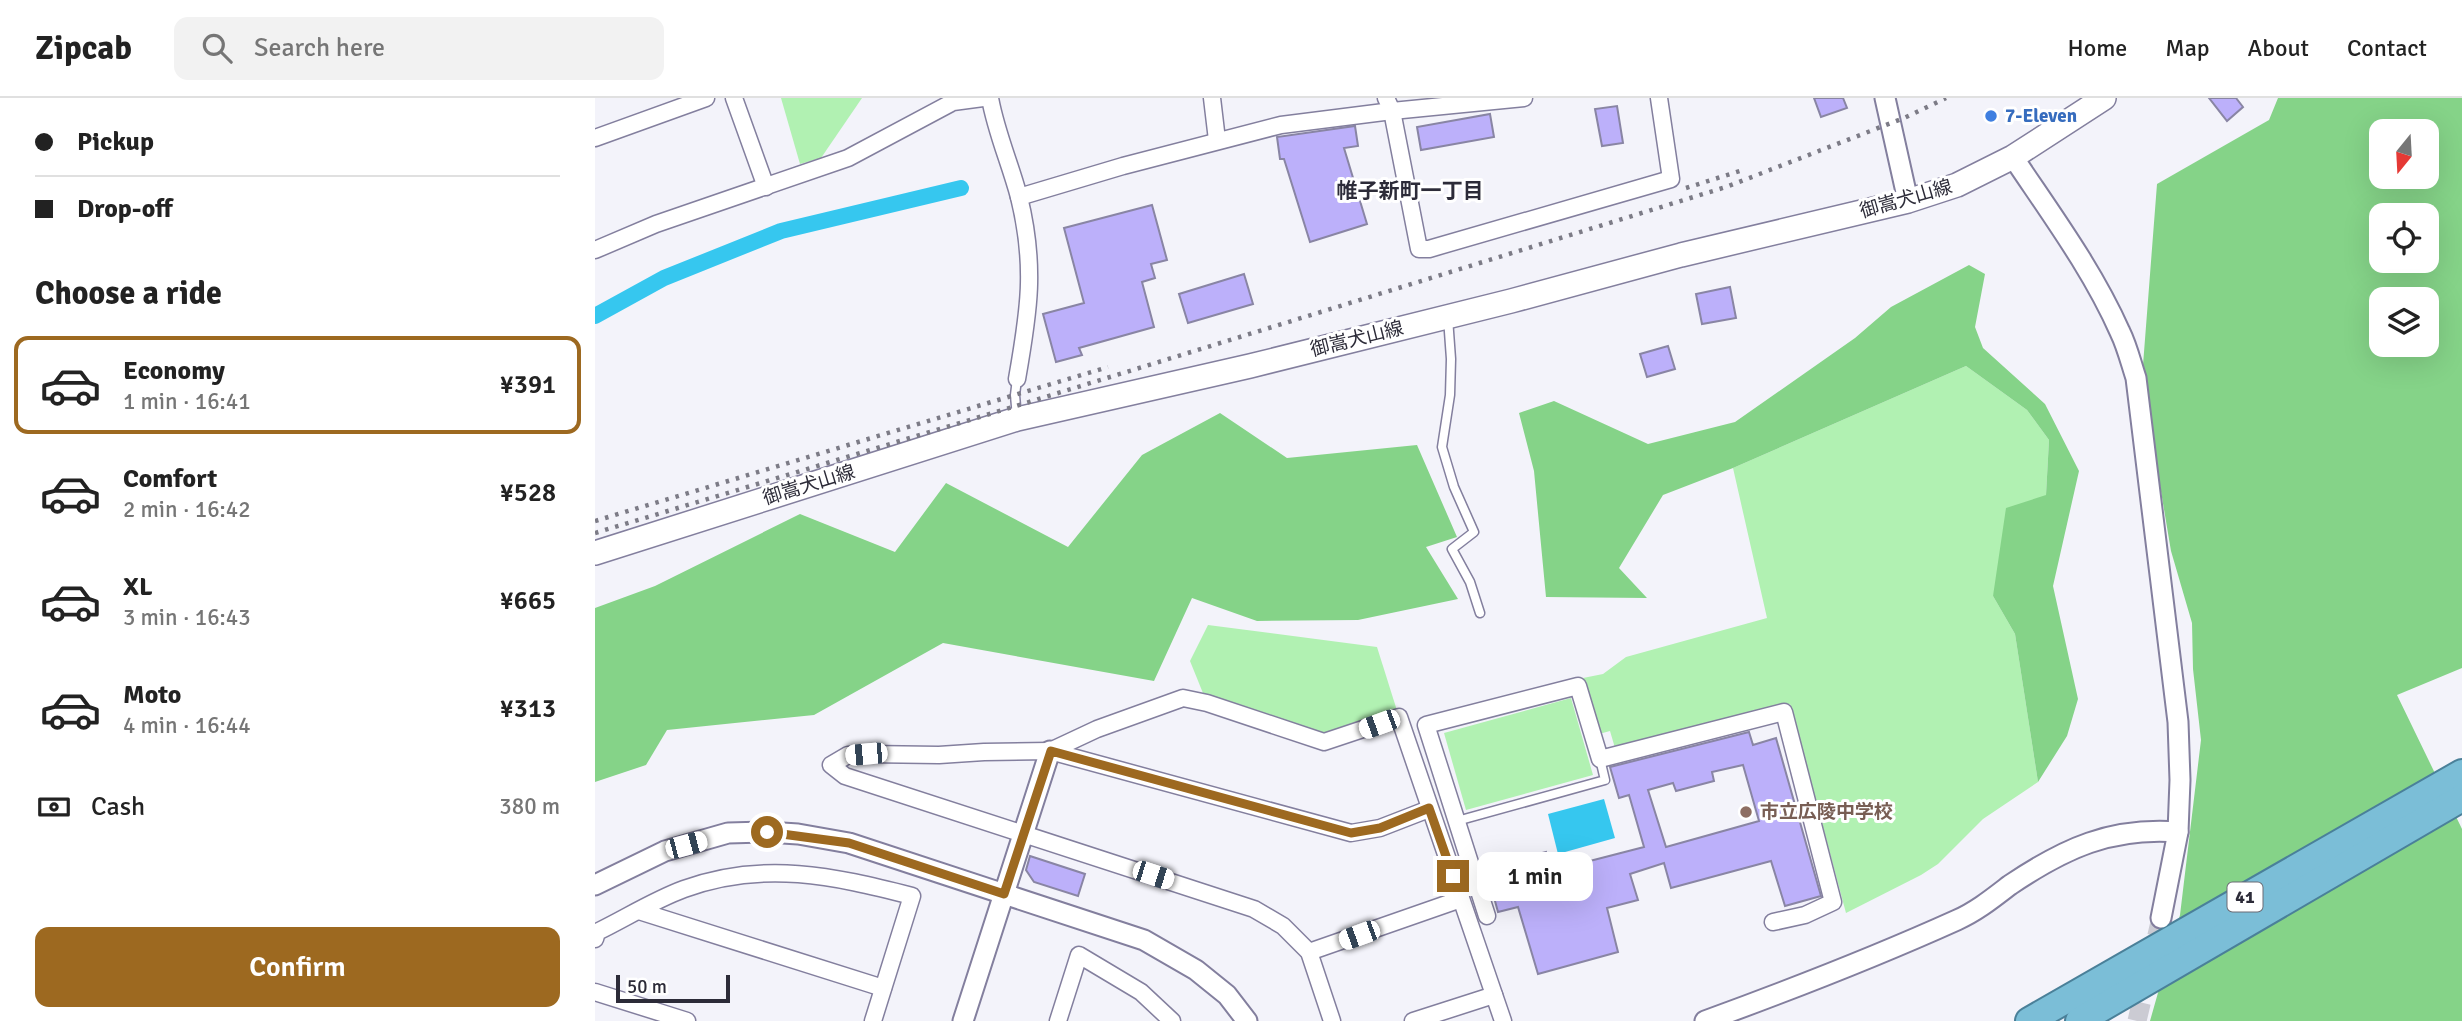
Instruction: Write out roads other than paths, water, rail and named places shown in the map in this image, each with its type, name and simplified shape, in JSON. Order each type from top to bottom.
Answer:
[{"type":"highway","name":"41","points":[[2029,1021],[2462,772]]},
{"type":"highway","name":"41","points":[[2079,1021],[2462,800]]},
{"type":"main road","name":"御嵩犬山線","points":[[595,553],[1017,419],[1250,366],[1681,255],[1908,201],[1957,185],[2013,157],[2105,98]]},
{"type":"street","points":[[595,138],[706,98]]},
{"type":"street","points":[[734,98],[767,187]]},
{"type":"street","points":[[595,250],[656,224],[848,158],[953,102],[983,98]]},
{"type":"street","points":[[990,98],[993,116],[1019,197],[1030,256],[1030,288],[1017,379]]},
{"type":"street","points":[[1212,98],[1217,140]]},
{"type":"street","points":[[1019,197],[1217,140],[1281,125],[1389,104],[1524,98]]},
{"type":"street","points":[[1389,104],[1419,249],[1429,249],[1671,178],[1659,98]]},
{"type":"street","points":[[1885,98],[1908,201]]},
{"type":"street","points":[[2013,157],[2099,290],[2121,333],[2136,378],[2178,722],[2178,832],[2161,918]]},
{"type":"street","points":[[1487,916],[1426,725],[1501,703],[1578,686],[1600,759],[1784,712],[1833,902],[1805,915],[1773,922]]},
{"type":"street","points":[[963,1021],[1051,751],[1097,729],[1184,698],[1207,703],[1324,742],[1399,717],[1503,1021]]},
{"type":"street","points":[[1332,1021],[1309,953],[1283,926],[1254,909],[845,776],[831,765],[848,755],[1051,751],[1351,833],[1380,828],[1429,808]]},
{"type":"street","points":[[1705,1021],[1813,980],[1959,919],[2053,857],[2084,844],[2122,833],[2153,830],[2178,832]]},
{"type":"street","points":[[595,884],[665,851],[728,834],[767,832],[849,843],[1144,940],[1196,970],[1227,995],[1247,1021]]},
{"type":"street","points":[[595,939],[597,932],[684,889],[725,878],[763,873],[822,875],[912,896],[873,1021]]},
{"type":"street","points":[[1309,953],[1461,899]]},
{"type":"street","points":[[639,911],[883,988]]},
{"type":"street","points":[[1058,1021],[1079,955],[1141,992],[1172,1021]]},
{"type":"street","points":[[595,992],[687,1021]]},
{"type":"street","points":[[1413,1021],[1494,995]]},
{"type":"lane","points":[[1448,316],[1450,395],[1442,447],[1454,488],[1473,532],[1452,549],[1470,582],[1480,613]]},
{"type":"lane","points":[[1017,379],[1017,419]]},
{"type":"lane","points":[[1456,821],[1605,780],[1600,759]]},
{"type":"water","points":[[1604,799],[1615,838],[1558,854],[1548,814]]},
{"type":"waterway","points":[[595,316],[664,278],[781,231],[961,188]]},
{"type":"tunnel","points":[[2137,1021],[2161,918]]},
{"type":"railway","points":[[595,533],[1726,187],[1904,118],[1946,98]]},
{"type":"railway","points":[[1686,188],[1743,170]]},
{"type":"railway","points":[[595,521],[1108,367]]},
{"type":"place","name":"7-Eleven","points":[[1991,116]]},
{"type":"place","name":"市立広陵中学校","points":[[1746,812]]},
{"type":"district","name":"帷子新町一丁目","points":[[1410,191]]}]
